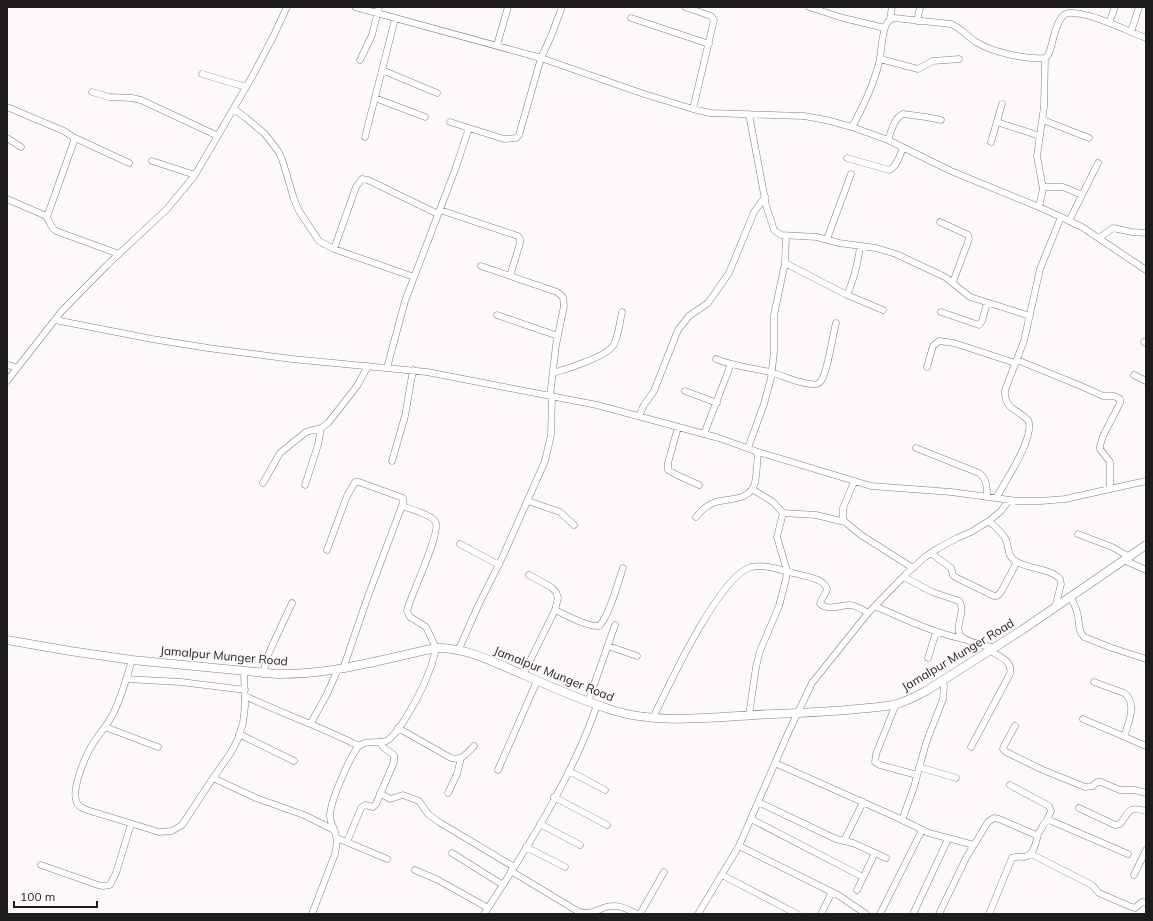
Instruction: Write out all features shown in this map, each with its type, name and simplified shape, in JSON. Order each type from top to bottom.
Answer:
[{"type":"street","points":[[7,381],[55,320],[119,254],[167,209],[195,175],[234,109],[273,37],[287,7]]},
{"type":"street","points":[[355,7],[378,10],[395,19],[542,58],[644,94],[693,109],[710,113],[804,116],[852,127],[888,140],[951,171],[1061,217],[1099,238],[1146,270]]},
{"type":"street","points":[[497,45],[508,7]]},
{"type":"street","points":[[685,7],[714,17],[714,23],[693,109]]},
{"type":"street","points":[[809,7],[843,18],[885,28]]},
{"type":"street","points":[[852,127],[870,91],[880,59],[885,28],[890,19],[892,7]]},
{"type":"street","points":[[917,21],[920,7]]},
{"type":"street","points":[[1109,23],[1115,7]]},
{"type":"street","points":[[1131,32],[1139,7]]},
{"type":"street","points":[[450,122],[504,139],[516,138],[519,134],[542,58],[552,34],[560,8]]},
{"type":"street","points":[[360,60],[372,35],[378,10]]},
{"type":"street","points":[[1039,207],[1043,187],[1037,156],[1043,120],[1045,58],[1050,50],[1062,16],[1073,12],[1109,23],[1146,38]]},
{"type":"street","points":[[631,18],[709,44]]},
{"type":"street","points":[[890,19],[894,18],[951,24],[957,26],[967,36],[982,46],[1021,56],[1045,58]]},
{"type":"street","points":[[365,137],[395,19]]},
{"type":"street","points":[[880,59],[918,69],[933,61],[959,60]]},
{"type":"street","points":[[382,70],[437,93]]},
{"type":"street","points":[[202,74],[246,87]]},
{"type":"street","points":[[92,92],[109,97],[141,100],[218,136]]},
{"type":"street","points":[[375,98],[425,117]]},
{"type":"street","points":[[991,142],[1002,104]]},
{"type":"street","points":[[7,107],[64,131],[73,137],[129,163]]},
{"type":"street","points":[[234,109],[256,126],[272,143],[282,159],[292,194],[299,211],[319,241],[334,249],[414,277]]},
{"type":"street","points":[[749,114],[769,219],[776,233],[786,236],[808,236],[827,239],[876,248],[896,254],[945,277],[970,297],[1030,316]]},
{"type":"street","points":[[888,140],[898,118],[903,114],[941,120]]},
{"type":"street","points":[[1043,120],[1089,138]]},
{"type":"street","points":[[997,122],[1040,136]]},
{"type":"street","points":[[387,368],[405,301],[455,170],[469,128]]},
{"type":"street","points":[[73,137],[74,141],[48,217],[51,226],[56,231],[119,254]]},
{"type":"street","points":[[7,138],[21,147]]},
{"type":"street","points":[[847,158],[889,170],[893,169],[903,148]]},
{"type":"street","points":[[152,160],[195,175]]},
{"type":"street","points":[[1069,221],[1098,163]]},
{"type":"street","points":[[827,239],[851,174]]},
{"type":"street","points":[[334,249],[356,187],[362,179],[368,180],[439,212],[518,236],[520,238],[520,243],[510,276]]},
{"type":"street","points":[[1043,187],[1064,187],[1082,195]]},
{"type":"street","points":[[639,416],[644,405],[654,391],[678,330],[688,316],[708,302],[729,273],[754,212],[765,197]]},
{"type":"street","points":[[7,199],[48,217]]},
{"type":"street","points":[[996,498],[1009,477],[1025,445],[1030,428],[1028,420],[1009,406],[1004,395],[1006,384],[1024,341],[1040,269],[1061,217]]},
{"type":"street","points":[[940,222],[968,235],[969,239],[953,282]]},
{"type":"street","points":[[1099,238],[1113,228],[1146,233]]},
{"type":"street","points":[[748,448],[764,404],[772,373],[774,352],[774,315],[786,264],[786,236]]},
{"type":"street","points":[[848,295],[855,277],[860,246]]},
{"type":"street","points":[[786,264],[848,295],[883,310]]},
{"type":"street","points":[[459,650],[478,606],[528,501],[539,476],[548,448],[551,436],[551,397],[553,373],[564,306],[563,297],[557,292],[481,266]]},
{"type":"street","points":[[941,312],[979,325],[982,321],[987,303]]},
{"type":"street","points":[[553,373],[585,362],[610,349],[616,340],[622,312]]},
{"type":"street","points":[[497,315],[558,336]]},
{"type":"street","points":[[55,320],[152,339],[208,348],[292,359],[413,370],[458,377],[551,397],[597,405],[704,434],[758,452],[841,476],[854,482],[871,486],[921,489],[1018,501],[1048,501],[1065,499],[1146,481]]},
{"type":"street","points":[[716,359],[731,364],[772,373],[807,384],[820,383],[827,362],[836,323]]},
{"type":"street","points":[[927,367],[933,346],[939,340],[954,343],[1016,362],[1081,386],[1103,396],[1114,396],[1120,399],[1120,403],[1103,436],[1100,446],[1100,449],[1110,462],[1110,488]]},
{"type":"street","points":[[704,434],[731,364]]},
{"type":"street","points":[[7,365],[16,368]]},
{"type":"street","points":[[263,484],[280,453],[306,432],[322,428],[328,423],[357,386],[368,366]]},
{"type":"street","points":[[392,461],[405,416],[413,370]]},
{"type":"street","points":[[1134,375],[1146,381]]},
{"type":"street","points":[[685,391],[717,403]]},
{"type":"street","points":[[678,427],[668,463],[668,470],[699,485]]},
{"type":"street","points":[[305,485],[322,428]]},
{"type":"street","points":[[916,448],[979,473],[986,482],[987,497]]},
{"type":"street","points":[[696,517],[712,503],[740,498],[752,489],[755,483],[758,452]]},
{"type":"street","points":[[311,723],[341,669],[403,500],[400,496],[359,482],[354,482],[347,496],[327,550]]},
{"type":"street","points":[[845,522],[843,518],[843,508],[854,482]]},
{"type":"street","points":[[752,489],[774,502],[783,512],[816,515],[845,522],[861,535],[913,568]]},
{"type":"street","points":[[698,914],[739,846],[797,713],[812,683],[868,613],[904,576],[931,553],[947,543],[972,532],[989,521],[1001,511],[1009,500]]},
{"type":"street","points":[[528,501],[560,512],[574,525]]},
{"type":"street","points":[[312,914],[335,854],[337,838],[330,817],[338,790],[359,746],[367,742],[385,742],[391,738],[398,728],[414,704],[423,686],[429,673],[436,648],[426,627],[410,617],[407,610],[434,539],[437,525],[430,517],[402,506]]},
{"type":"street","points":[[749,715],[758,659],[779,606],[786,579],[787,571],[777,537],[783,512]]},
{"type":"street","points":[[989,521],[1004,537],[1007,542],[1010,557],[1016,562],[1059,577],[1061,584],[1055,608]]},
{"type":"street","points":[[1078,534],[1112,547],[1126,558],[1146,570]]},
{"type":"street","points":[[460,544],[498,565]]},
{"type":"street","name":"Jamalpur Munger Road","points":[[7,640],[132,660],[263,674],[302,674],[341,669],[436,648],[459,650],[483,658],[588,702],[623,713],[653,718],[848,710],[881,707],[911,699],[993,649],[1146,545]]},
{"type":"street","points":[[931,553],[951,568],[955,577],[994,596],[997,596],[1001,592],[1016,562]]},
{"type":"street","points":[[653,718],[670,682],[718,598],[738,574],[751,567],[765,567],[787,571],[817,580],[826,586],[827,593],[820,604],[822,606],[830,608],[851,606],[860,608],[868,613]]},
{"type":"street","points":[[555,610],[587,624],[599,626],[608,612],[623,568]]},
{"type":"street","points":[[523,675],[555,610],[558,598],[552,586],[529,575]]},
{"type":"street","points":[[904,576],[932,592],[959,602],[962,608],[958,633],[965,639]]},
{"type":"street","points":[[1070,597],[1078,614],[1079,630],[1084,637],[1146,659]]},
{"type":"street","points":[[263,674],[267,657],[292,603]]},
{"type":"street","points":[[875,606],[936,632],[965,639],[993,649],[1008,662],[1010,665],[1010,674],[970,747]]},
{"type":"street","points":[[588,702],[615,625]]},
{"type":"street","points":[[928,658],[936,632]]},
{"type":"street","points":[[608,646],[637,656]]},
{"type":"street","points":[[132,660],[115,710],[93,743],[82,766],[76,790],[76,800],[78,805],[86,810],[160,832],[178,829],[187,819],[230,754],[243,723],[245,693],[244,671]]},
{"type":"street","points":[[126,679],[181,682],[245,693],[279,712],[337,734],[359,746]]},
{"type":"street","points":[[498,770],[537,681]]},
{"type":"street","points":[[902,820],[926,742],[943,700],[944,686],[942,681]]},
{"type":"street","points":[[1094,682],[1124,693],[1128,696],[1131,707],[1124,737]]},
{"type":"street","points":[[896,704],[876,754],[875,762],[885,767],[917,775]]},
{"type":"street","points":[[484,914],[526,848],[569,771],[583,743],[598,705]]},
{"type":"street","points":[[1083,719],[1146,746]]},
{"type":"street","points":[[1015,726],[1004,746],[1003,749],[1006,752],[1043,770],[1080,785],[1090,787],[1101,782],[1120,790],[1135,790],[1146,793]]},
{"type":"street","points":[[105,727],[158,747]]},
{"type":"street","points":[[398,728],[456,760],[461,758],[474,746]]},
{"type":"street","points":[[239,734],[294,761]]},
{"type":"street","points":[[348,842],[361,808],[364,805],[374,806],[395,759],[394,755],[384,748],[380,742]]},
{"type":"street","points":[[448,793],[454,781],[461,758]]},
{"type":"street","points":[[775,763],[922,830],[974,845]]},
{"type":"street","points":[[919,767],[956,778]]},
{"type":"street","points":[[569,771],[605,790]]},
{"type":"street","points":[[213,778],[256,798],[304,815],[334,830]]},
{"type":"street","points":[[989,914],[1012,858],[1015,856],[1026,857],[1030,854],[1038,834],[1051,811],[1049,806],[1010,785]]},
{"type":"street","points":[[380,793],[390,799],[403,795],[419,801],[428,814],[435,819],[579,912],[597,912],[608,906],[614,905],[639,914],[664,872]]},
{"type":"street","points":[[554,797],[607,825]]},
{"type":"street","points":[[758,802],[836,839],[853,843],[886,858]]},
{"type":"street","points":[[844,841],[863,802]]},
{"type":"street","points":[[1079,808],[1115,826],[1120,824],[1133,808],[1146,811]]},
{"type":"street","points":[[939,914],[958,873],[988,822],[994,818],[999,819],[1033,835],[1038,834]]},
{"type":"street","points":[[751,819],[863,877]]},
{"type":"street","points":[[1047,820],[1128,854]]},
{"type":"street","points":[[41,865],[98,885],[110,885],[116,874],[131,824]]},
{"type":"street","points":[[540,824],[580,845]]},
{"type":"street","points":[[880,914],[922,830]]},
{"type":"street","points":[[337,838],[387,859]]},
{"type":"street","points":[[913,914],[948,838]]},
{"type":"street","points":[[739,846],[832,892],[866,914]]},
{"type":"street","points":[[526,848],[565,867]]},
{"type":"street","points":[[1134,875],[1146,850]]},
{"type":"street","points":[[452,853],[503,885]]},
{"type":"street","points":[[857,890],[875,853]]},
{"type":"street","points":[[1030,854],[1092,885],[1099,893],[1129,906],[1135,908],[1142,902],[1146,903]]},
{"type":"street","points":[[416,870],[438,880],[488,908]]},
{"type":"street","points":[[722,875],[797,914]]},
{"type":"street","points":[[821,914],[832,892]]}]
